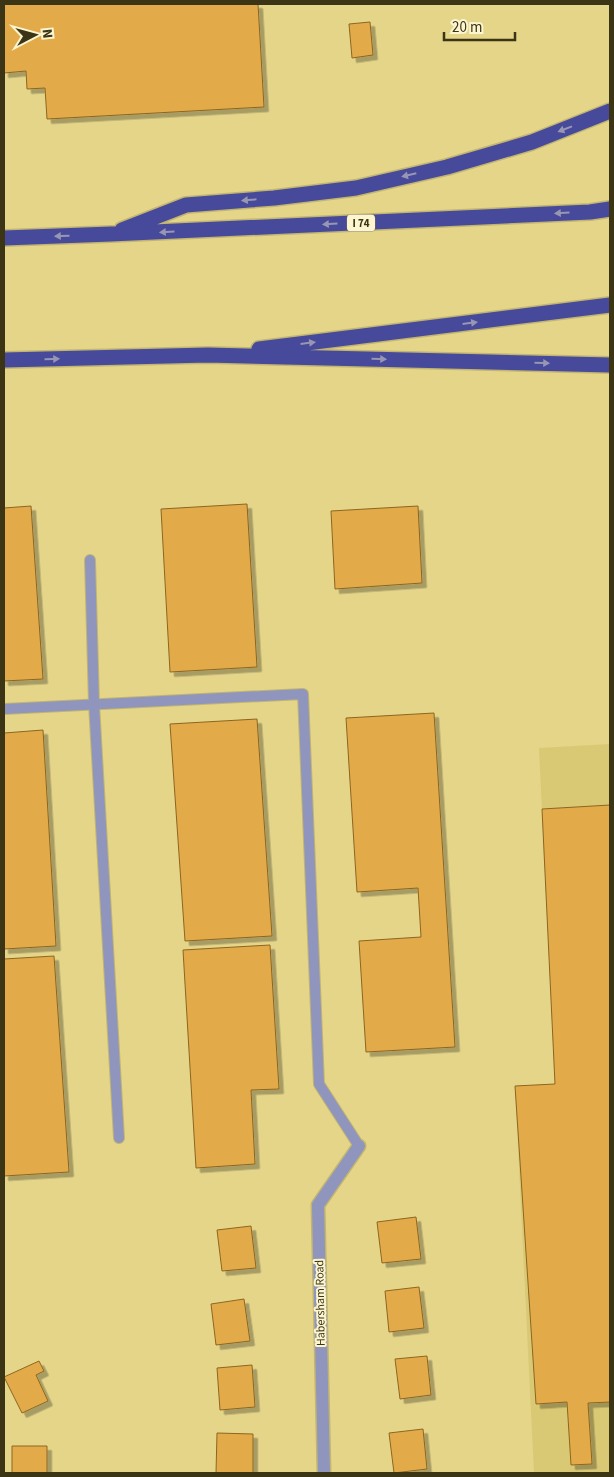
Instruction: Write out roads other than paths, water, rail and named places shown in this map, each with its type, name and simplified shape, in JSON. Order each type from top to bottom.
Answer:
[{"type":"highway","points":[[111,234],[186,205],[274,198],[356,188],[447,167],[532,142],[610,111]]},
{"type":"highway","name":"I 74","points":[[4,238],[590,212],[610,209]]},
{"type":"highway","points":[[208,355],[610,305]]},
{"type":"highway","points":[[4,360],[208,355],[610,365]]},
{"type":"street","name":"Habersham Road","points":[[324,1473],[318,1205],[359,1146]]},
{"type":"lane","points":[[90,560],[94,704],[119,1138]]},
{"type":"lane","points":[[4,709],[303,694],[319,1084],[359,1146]]}]
